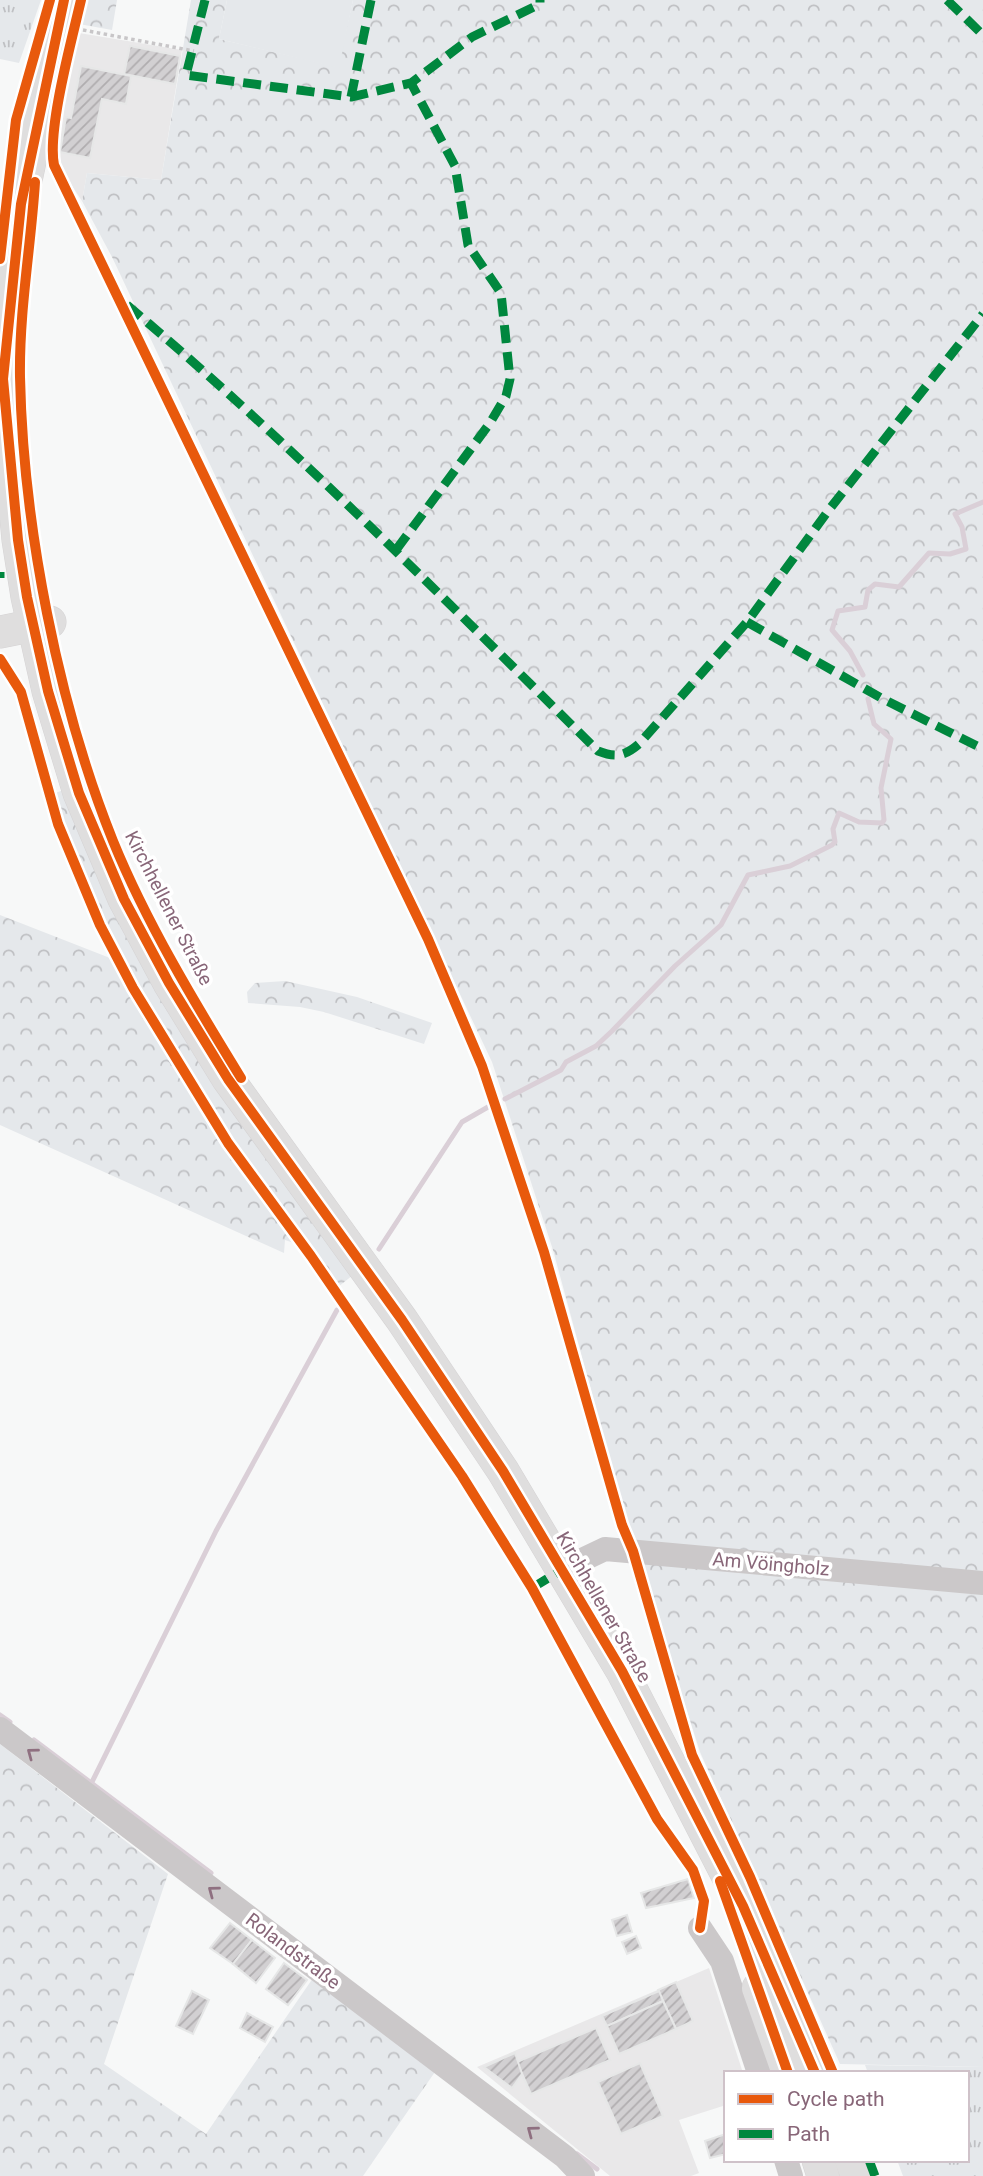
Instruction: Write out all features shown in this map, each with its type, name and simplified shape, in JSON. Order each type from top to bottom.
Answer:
[{"type":"main road","points":[[31,606],[18,540],[2,385],[20,204],[69,14]]},
{"type":"main road","points":[[31,606],[30,497],[20,376],[36,145]]},
{"type":"main road","points":[[0,632],[31,606]]},
{"type":"main road","name":"Kirchhellener Straße","points":[[31,606],[64,690],[93,788],[114,844],[203,1012],[310,1189],[503,1471],[622,1671],[743,1906],[814,2071]]},
{"type":"main road","name":"Kirchhellener Straße","points":[[695,1816],[787,2071]]},
{"type":"street","name":"Am Vöingholz","points":[[563,1569],[605,1549],[983,1583]]},
{"type":"street","name":"Rolandstraße","points":[[0,1729],[535,2133],[565,2157],[583,2176]]},
{"type":"street","points":[[700,1928],[722,1961],[758,2071]]},
{"type":"path","points":[[69,14],[194,51]]},
{"type":"shaded area","points":[[79,33],[182,50],[161,180],[87,173],[82,201],[56,162],[54,147]]},
{"type":"shaded area","points":[[709,1968],[742,2071],[724,2071],[724,2106],[679,2120],[699,2173],[691,2176],[610,2176],[477,2067]]},
{"type":"green space","points":[[0,0],[41,0],[19,63],[0,59]]},
{"type":"green space","points":[[85,0],[117,0],[112,30],[79,24]]},
{"type":"green space","points":[[191,0],[227,0],[219,39],[338,67],[353,0],[983,0],[983,2067],[840,2064],[700,1752],[627,1523],[553,1250],[492,1062],[112,257],[82,201],[87,173],[161,180]]},
{"type":"green space","points":[[227,0],[353,0],[339,68],[219,39]]},
{"type":"green space","points":[[66,789],[353,1275],[338,1287],[230,1135],[139,985],[98,910],[53,794]]},
{"type":"green space","points":[[0,915],[110,958],[224,1145],[294,1243],[285,1240],[284,1253],[0,1125]]},
{"type":"green space","points":[[285,981],[357,997],[432,1023],[424,1044],[324,1012],[300,1007],[248,1003],[247,992],[255,983]]},
{"type":"green space","points":[[0,1744],[168,1874],[104,2064],[206,2134],[313,1978],[437,2069],[363,2176],[0,2176]]},
{"type":"green space","points":[[865,2065],[983,2067],[983,2176],[903,2176],[898,2162],[969,2162],[969,2071],[867,2071]]},
{"type":"building","points":[[130,46],[180,56],[175,84],[124,74]]},
{"type":"building","points":[[81,66],[131,76],[126,104],[102,99],[90,158],[60,152],[66,117],[71,118]]},
{"type":"building","points":[[688,1879],[694,1898],[646,1908],[641,1893]]},
{"type":"building","points":[[627,1915],[632,1932],[617,1936],[612,1920]]},
{"type":"building","points":[[230,1923],[252,1940],[233,1964],[210,1948]]},
{"type":"building","points":[[636,1936],[641,1948],[627,1954],[622,1942]]},
{"type":"building","points":[[252,1940],[275,1958],[256,1983],[233,1964]]},
{"type":"building","points":[[284,1963],[307,1980],[288,2005],[266,1989]]},
{"type":"building","points":[[676,1982],[693,2021],[676,2029],[658,1990]]},
{"type":"building","points":[[192,1991],[209,2000],[193,2034],[176,2026]]},
{"type":"building","points":[[659,1991],[663,2001],[607,2026],[602,2016]]},
{"type":"building","points":[[663,2001],[676,2029],[619,2054],[607,2026]]},
{"type":"building","points":[[247,2013],[273,2027],[265,2042],[240,2028]]},
{"type":"building","points":[[596,2028],[610,2060],[531,2094],[517,2062]]},
{"type":"building","points":[[515,2053],[522,2074],[512,2088],[484,2067]]},
{"type":"building","points":[[640,2063],[663,2116],[621,2134],[598,2082]]},
{"type":"building","points":[[724,2135],[724,2154],[710,2158],[705,2141]]},
{"type":"waterway","points":[[863,675],[850,651],[832,630],[838,611],[865,607],[868,590],[875,584],[899,587],[929,553],[950,554],[966,549],[962,527],[955,514],[983,502]]},
{"type":"waterway","points":[[505,1099],[561,1070],[566,1062],[596,1046],[675,966],[721,925],[748,875],[790,866],[832,845],[835,842],[833,829],[839,813],[859,822],[882,823],[881,788],[891,739],[874,724],[868,699]]},
{"type":"waterway","points":[[379,1249],[462,1122],[488,1107]]},
{"type":"waterway","points":[[92,1782],[216,1531],[337,1310]]},
{"type":"waterway","points":[[0,1715],[10,1722]]},
{"type":"waterway","points":[[34,1740],[211,1873]]},
{"type":"waterway","points":[[577,2154],[597,2169]]},
{"type":"marked path","points":[[205,0],[186,75],[351,97],[411,83],[472,37],[540,4],[540,0]]},
{"type":"marked path","points":[[351,97],[371,0]]},
{"type":"marked path","points":[[947,0],[983,35]]},
{"type":"marked path","points":[[396,550],[490,423],[506,396],[510,379],[501,293],[468,245],[455,166],[411,83]]},
{"type":"marked path","points":[[127,305],[249,412],[425,580],[598,751],[610,755],[625,753],[639,744],[747,622],[828,511],[983,314]]},
{"type":"marked path","points":[[0,572],[0,578]]},
{"type":"marked path","points":[[747,622],[883,699],[983,749]]},
{"type":"marked path","points":[[532,1588],[563,1569]]},
{"type":"marked path","points":[[870,2162],[875,2176]]},
{"type":"cycle path","points":[[0,259],[16,120],[50,0]]},
{"type":"cycle path","points":[[64,0],[21,204],[3,379],[18,540],[27,597],[48,691],[79,793],[124,899],[169,983],[228,1079],[402,1320],[503,1471],[622,1671],[743,1906],[814,2071]]},
{"type":"cycle path","points":[[81,0],[57,108],[54,165],[428,939],[482,1066],[544,1252],[622,1525],[633,1551],[692,1755],[750,1877],[832,2071]]},
{"type":"cycle path","points":[[35,182],[21,328],[20,377],[28,493],[36,553],[60,673],[93,788],[126,871],[173,962],[241,1078]]},
{"type":"cycle path","points":[[0,659],[21,692],[58,824],[100,925],[133,988],[228,1143],[311,1256],[462,1476],[532,1588],[657,1819],[693,1870],[704,1901],[700,1928]]},
{"type":"cycle path","points":[[720,1881],[787,2071]]}]
